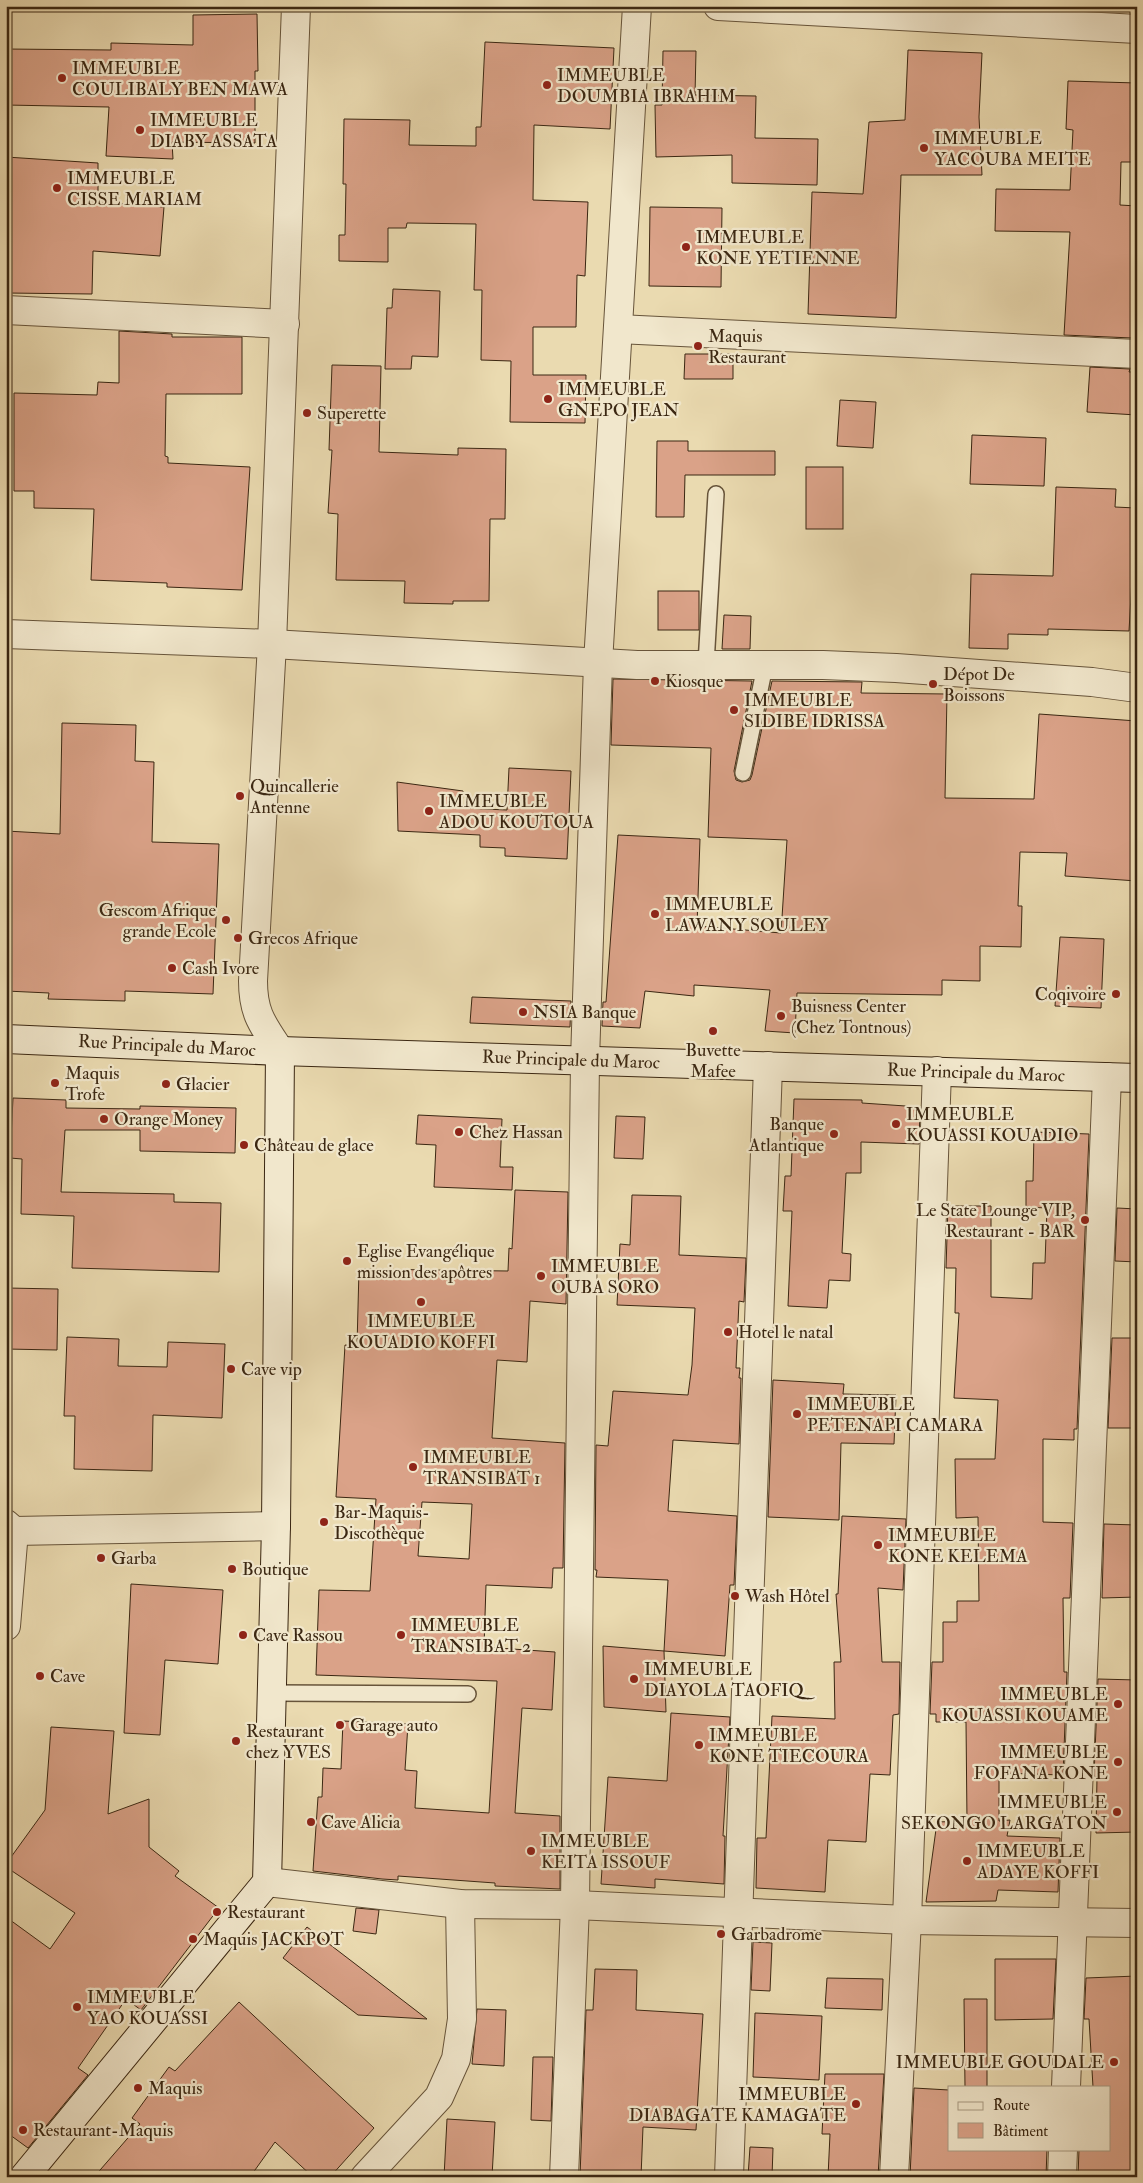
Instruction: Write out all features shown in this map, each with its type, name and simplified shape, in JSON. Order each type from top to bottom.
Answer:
[{"type":"street","points":[[24,2177],[267,1882],[276,1526],[280,1051],[258,1018],[253,1001],[272,644],[296,6]]},
{"type":"street","points":[[564,2177],[575,1906],[585,1060],[598,663],[637,6]]},
{"type":"street","points":[[718,6],[888,11],[1137,29]]},
{"type":"street","points":[[6,310],[285,324]]},
{"type":"street","points":[[618,329],[1137,354]]},
{"type":"street","points":[[6,634],[272,644],[598,663],[765,666],[823,665],[948,670],[1092,682],[1137,688]]},
{"type":"street","name":"Rue Principale du Maroc","points":[[6,1039],[280,1051],[1137,1078]]},
{"type":"street","points":[[729,2177],[768,1066]]},
{"type":"street","points":[[894,2177],[907,1920],[937,1071]]},
{"type":"street","points":[[1066,2086],[1107,1077]]},
{"type":"street","points":[[6,1626],[10,1528],[276,1526]]},
{"type":"street","points":[[267,1882],[460,1904],[575,1906],[907,1920],[1137,1923]]},
{"type":"street","points":[[365,2177],[439,2097],[456,2059],[462,2019],[460,1904]]},
{"type":"street","points":[[1062,2177],[1063,2150]]},
{"type":"lane","points":[[706,664],[716,494]]},
{"type":"lane","points":[[743,773],[765,666]]},
{"type":"lane","points":[[272,1693],[468,1694]]},
{"type":"building","points":[[257,14],[258,71],[255,71],[255,143],[172,142],[173,159],[106,156],[109,107],[6,105],[6,49],[111,50],[111,43],[193,45],[193,15]]},
{"type":"building","points":[[485,42],[614,48],[610,129],[534,125],[533,200],[588,202],[585,276],[577,275],[576,327],[533,327],[533,375],[586,375],[585,423],[510,422],[511,361],[481,360],[482,290],[474,290],[476,224],[407,223],[406,228],[388,228],[388,262],[339,261],[339,235],[345,235],[346,184],[343,184],[344,119],[410,120],[409,145],[476,146],[476,127],[481,127]]},
{"type":"building","points":[[908,50],[982,53],[979,117],[982,175],[901,175],[896,318],[808,314],[812,192],[863,194],[869,122],[905,120]]},
{"type":"building","points":[[663,51],[696,51],[695,95],[756,96],[755,138],[818,139],[817,185],[732,183],[732,155],[656,157],[655,105],[662,105]]},
{"type":"building","points":[[1068,81],[1137,83],[1135,162],[1121,162],[1120,205],[1137,206],[1137,293],[1132,338],[1064,335],[1070,232],[995,231],[996,189],[1070,190],[1073,130],[1066,129]]},
{"type":"building","points":[[6,157],[98,163],[98,202],[164,207],[160,256],[93,251],[92,294],[7,293]]},
{"type":"building","name":"IMMEUBLE KONE YETIENNE","points":[[650,207],[722,208],[721,287],[649,286]]},
{"type":"building","points":[[393,289],[440,291],[438,357],[412,356],[411,369],[385,369],[387,308],[392,308]]},
{"type":"building","points":[[119,331],[172,334],[172,337],[242,337],[242,394],[166,394],[165,456],[168,457],[168,463],[250,467],[242,590],[167,587],[167,583],[91,580],[94,509],[34,508],[34,491],[14,491],[14,393],[97,395],[98,382],[119,383]]},
{"type":"building","points":[[685,354],[733,354],[733,379],[684,379]]},
{"type":"building","points":[[332,365],[381,366],[379,452],[458,455],[458,448],[506,449],[505,519],[490,519],[489,601],[453,601],[453,604],[404,603],[405,581],[336,580],[338,514],[328,513],[332,450],[329,450]]},
{"type":"building","points":[[1090,367],[1130,369],[1129,372],[1137,372],[1137,415],[1087,412]]},
{"type":"building","points":[[840,400],[876,402],[873,448],[837,446]]},
{"type":"building","points":[[972,435],[1046,438],[1044,486],[970,484]]},
{"type":"building","points":[[657,441],[688,441],[688,451],[775,451],[775,475],[685,475],[684,517],[656,517]]},
{"type":"building","points":[[806,467],[843,467],[843,529],[806,529]]},
{"type":"building","points":[[1056,487],[1116,489],[1115,507],[1136,508],[1129,631],[1048,629],[1048,635],[1008,634],[1008,649],[969,648],[971,574],[1053,576]]},
{"type":"building","points":[[658,591],[699,591],[699,630],[658,630]]},
{"type":"building","points":[[724,615],[751,616],[750,649],[722,649]]},
{"type":"building","points":[[613,679],[752,681],[734,771],[736,780],[742,782],[750,780],[752,775],[772,681],[862,682],[861,693],[947,694],[945,798],[1034,799],[1039,714],[1137,721],[1137,881],[1065,876],[1067,853],[1020,852],[1018,906],[1022,906],[1021,947],[980,946],[980,981],[942,980],[942,995],[797,993],[795,1033],[765,1031],[770,990],[694,985],[694,996],[645,991],[640,1028],[602,1026],[603,1002],[606,1002],[618,835],[700,839],[697,926],[781,933],[787,840],[708,837],[711,748],[611,745]]},
{"type":"building","points":[[62,723],[136,725],[135,761],[154,762],[152,842],[219,844],[213,994],[125,991],[125,1001],[48,999],[49,993],[6,991],[6,831],[60,834]]},
{"type":"building","points":[[509,768],[571,771],[567,859],[505,856],[505,848],[480,847],[480,835],[398,831],[397,782],[463,791],[462,808],[507,810]]},
{"type":"building","points":[[1060,937],[1104,939],[1101,1008],[1055,1006]]},
{"type":"building","name":"NSIA Banque","points":[[472,997],[571,1001],[570,1027],[470,1023]]},
{"type":"building","points":[[13,1098],[66,1100],[66,1108],[140,1109],[140,1106],[236,1108],[235,1153],[140,1151],[140,1130],[65,1130],[61,1192],[174,1194],[174,1202],[221,1203],[219,1272],[72,1268],[74,1216],[21,1214],[22,1159],[10,1158]]},
{"type":"building","points":[[794,1099],[862,1100],[862,1103],[920,1107],[919,1144],[861,1142],[861,1173],[846,1173],[842,1253],[851,1254],[850,1281],[829,1280],[827,1308],[788,1306],[792,1211],[783,1211],[785,1176],[791,1176]]},
{"type":"building","points":[[418,1115],[502,1119],[500,1167],[513,1167],[512,1190],[434,1187],[436,1145],[416,1144]]},
{"type":"building","points":[[616,1116],[645,1117],[643,1159],[614,1158]]},
{"type":"building","points":[[1034,1132],[1089,1134],[1077,1429],[1074,1429],[1074,1440],[1043,1439],[1043,1522],[1073,1523],[1070,1598],[1063,1598],[1064,1672],[1067,1672],[1063,1775],[999,1773],[999,1821],[1010,1820],[1007,1836],[1060,1838],[1058,1892],[998,1890],[996,1901],[926,1902],[937,1822],[967,1821],[966,1722],[936,1722],[936,1714],[930,1714],[932,1662],[943,1662],[943,1622],[957,1622],[957,1601],[979,1601],[978,1517],[956,1518],[955,1459],[995,1459],[998,1400],[954,1398],[959,1313],[955,1313],[956,1268],[946,1268],[948,1206],[991,1206],[991,1297],[1032,1299],[1033,1263],[1045,1263],[1047,1208],[1026,1207],[1026,1181],[1033,1181]]},
{"type":"building","points":[[515,1190],[568,1192],[566,1304],[530,1301],[527,1362],[497,1360],[492,1438],[565,1443],[563,1568],[553,1568],[552,1588],[486,1585],[484,1647],[555,1652],[552,1710],[522,1708],[515,1813],[560,1816],[560,1889],[495,1886],[495,1883],[398,1876],[398,1880],[382,1879],[313,1871],[318,1797],[322,1797],[323,1768],[341,1769],[343,1721],[408,1724],[405,1770],[417,1771],[415,1808],[489,1813],[497,1681],[316,1675],[319,1590],[370,1591],[376,1499],[336,1497],[345,1345],[357,1346],[359,1269],[508,1271],[509,1248],[512,1249]],"holes":[[[422,1502],[472,1504],[469,1559],[418,1556]]]},
{"type":"building","points":[[632,1195],[681,1196],[679,1255],[746,1258],[744,1302],[739,1301],[736,1368],[740,1368],[739,1378],[741,1378],[739,1444],[673,1440],[668,1511],[737,1516],[734,1585],[730,1585],[725,1656],[664,1651],[668,1580],[596,1577],[596,1445],[608,1446],[613,1391],[688,1395],[692,1365],[695,1308],[617,1305],[620,1244],[630,1245]]},
{"type":"building","points":[[1117,1208],[1137,1209],[1137,1262],[1115,1261]]},
{"type":"building","points":[[7,1288],[58,1289],[57,1350],[6,1349]]},
{"type":"building","points":[[67,1337],[119,1339],[118,1366],[167,1367],[168,1342],[225,1344],[222,1418],[153,1415],[152,1471],[74,1469],[75,1416],[64,1416]]},
{"type":"building","points":[[1112,1338],[1137,1338],[1137,1428],[1108,1428]]},
{"type":"building","points":[[773,1380],[844,1384],[843,1394],[896,1395],[894,1444],[841,1443],[839,1520],[768,1517]]},
{"type":"building","points":[[842,1516],[906,1519],[903,1590],[878,1588],[882,1662],[900,1662],[899,1714],[893,1715],[890,1775],[870,1774],[866,1842],[828,1840],[825,1892],[756,1888],[757,1838],[766,1838],[772,1716],[835,1719],[834,1662],[841,1662],[836,1594],[838,1594]]},
{"type":"building","points":[[1104,1524],[1137,1525],[1137,1597],[1102,1598]]},
{"type":"building","points":[[131,1584],[223,1590],[218,1664],[165,1660],[160,1735],[124,1733]]},
{"type":"building","name":"IMMEUBLE DIAYOLA TAOFIQ","points":[[603,1646],[664,1651],[666,1712],[604,1707]]},
{"type":"building","points":[[1098,1679],[1137,1680],[1137,1832],[1096,1833],[1097,1777],[1094,1776]]},
{"type":"building","points":[[671,1713],[730,1717],[723,1836],[725,1836],[724,1884],[655,1879],[655,1888],[601,1884],[608,1777],[667,1781]]},
{"type":"building","points":[[51,1727],[114,1731],[108,1814],[149,1799],[149,1847],[179,1871],[175,1876],[219,1908],[141,2010],[126,1999],[78,2068],[88,2075],[28,2148],[6,2132],[6,1917],[50,1949],[75,1913],[6,1867],[6,1864],[45,1810]]},
{"type":"building","points":[[356,1908],[379,1910],[376,1934],[353,1931]]},
{"type":"building","points":[[307,1927],[427,2019],[358,2015],[283,1958]]},
{"type":"building","points":[[753,1942],[772,1943],[770,1991],[751,1990]]},
{"type":"building","points":[[995,1959],[1056,1959],[1053,2019],[995,2020]]},
{"type":"building","points":[[595,1969],[637,1970],[636,2010],[703,2014],[696,2130],[643,2127],[641,2177],[580,2177],[586,2010],[593,2010]]},
{"type":"building","points":[[1137,1976],[1137,2177],[1078,2177],[1079,2150],[1110,2150],[1110,2086],[1093,2086],[1089,2019],[1084,2019],[1086,1978]]},
{"type":"building","points":[[827,1978],[883,1979],[882,2010],[825,2008]]},
{"type":"building","points":[[964,1999],[987,1999],[987,2086],[965,2086]]},
{"type":"building","points":[[239,2002],[374,2128],[330,2177],[313,2177],[275,2142],[250,2177],[94,2177],[140,2124],[132,2118],[169,2067],[175,2071]]},
{"type":"building","points":[[477,2009],[506,2010],[504,2066],[472,2064]]},
{"type":"building","points":[[755,2013],[822,2016],[819,2080],[753,2077]]},
{"type":"building","points":[[533,2057],[553,2057],[551,2121],[531,2120]]},
{"type":"building","name":"IMMEUBLE DIABAGATE KAMAGATE","points":[[825,2074],[884,2074],[878,2177],[828,2177],[830,2134],[822,2134]]},
{"type":"building","points":[[914,2088],[948,2090],[948,2150],[1047,2150],[1046,2177],[910,2177]]},
{"type":"building","points":[[447,2119],[495,2122],[492,2177],[444,2177]]},
{"type":"building","points":[[750,2147],[773,2148],[772,2177],[748,2177]]},
{"type":"place","name":"IMMEUBLE COULIBALY BEN MAWA","points":[[62,78]]},
{"type":"place","name":"IMMEUBLE DOUMBIA IBRAHIM","points":[[547,85]]},
{"type":"place","name":"IMMEUBLE DIABY ASSATA","points":[[140,130]]},
{"type":"place","name":"IMMEUBLE YACOUBA MEITE","points":[[924,148]]},
{"type":"place","name":"IMMEUBLE CISSE MARIAM","points":[[57,188]]},
{"type":"place","name":"IMMEUBLE KONE YETIENNE","points":[[686,247]]},
{"type":"place","name":"Maquis Restaurant","points":[[698,346]]},
{"type":"place","name":"IMMEUBLE GNEPO JEAN","points":[[548,399]]},
{"type":"place","name":"Superette","points":[[307,413]]},
{"type":"place","name":"Kiosque","points":[[655,681]]},
{"type":"place","name":"Dépot De Boissons","points":[[933,684]]},
{"type":"place","name":"IMMEUBLE SIDIBE IDRISSA","points":[[734,710]]},
{"type":"place","name":"Quincallerie Antenne","points":[[240,796]]},
{"type":"place","name":"IMMEUBLE ADOU KOUTOUA","points":[[429,811]]},
{"type":"place","name":"IMMEUBLE LAWANY SOULEY","points":[[655,914]]},
{"type":"place","name":"Gescom Afrique grande Ecole","points":[[226,920]]},
{"type":"place","name":"Grecos Afrique","points":[[238,938]]},
{"type":"place","name":"Cash Ivore","points":[[172,968]]},
{"type":"place","name":"Coqivoire","points":[[1116,994]]},
{"type":"place","name":"NSIA Banque","points":[[523,1012]]},
{"type":"place","name":"Buisness Center (Chez Tontnous)","points":[[781,1016]]},
{"type":"place","name":"Buvette Mafee","points":[[713,1031]]},
{"type":"place","name":"Maquis Trofe","points":[[55,1083]]},
{"type":"place","name":"Glacier","points":[[166,1084]]},
{"type":"place","name":"Orange Money","points":[[104,1119]]},
{"type":"place","name":"IMMEUBLE KOUASSI KOUADIO","points":[[896,1124]]},
{"type":"place","name":"Chez Hassan","points":[[459,1132]]},
{"type":"place","name":"Banque Atlantique","points":[[834,1134]]},
{"type":"place","name":"Château de glace","points":[[244,1145]]},
{"type":"place","name":"Le State Lounge VIP, Restaurant - BAR","points":[[1085,1220]]},
{"type":"place","name":"Eglise Evangélique mission des apôtres","points":[[347,1261]]},
{"type":"place","name":"IMMEUBLE OUBA SORO","points":[[541,1276]]},
{"type":"place","name":"IMMEUBLE KOUADIO KOFFI","points":[[421,1302]]},
{"type":"place","name":"Hotel le natal","points":[[728,1332]]},
{"type":"place","name":"Cave vip","points":[[231,1369]]},
{"type":"place","name":"IMMEUBLE PETENAPI CAMARA","points":[[797,1414]]},
{"type":"place","name":"IMMEUBLE TRANSIBAT 1","points":[[413,1467]]},
{"type":"place","name":"Bar-Maquis- Discothèque","points":[[324,1522]]},
{"type":"place","name":"IMMEUBLE KONE KELEMA","points":[[878,1545]]},
{"type":"place","name":"Garba","points":[[101,1558]]},
{"type":"place","name":"Boutique","points":[[232,1569]]},
{"type":"place","name":"Wash Hôtel","points":[[735,1596]]},
{"type":"place","name":"Cave Rassou","points":[[243,1635]]},
{"type":"place","name":"IMMEUBLE TRANSIBAT 2","points":[[401,1635]]},
{"type":"place","name":"Cave","points":[[40,1676]]},
{"type":"place","name":"IMMEUBLE DIAYOLA TAOFIQ","points":[[634,1679]]},
{"type":"place","name":"IMMEUBLE KOUASSI KOUAME","points":[[1118,1704]]},
{"type":"place","name":"Garage auto","points":[[340,1725]]},
{"type":"place","name":"Restaurant chez YVES","points":[[236,1741]]},
{"type":"place","name":"IMMEUBLE KONE TIECOURA","points":[[699,1745]]},
{"type":"place","name":"IMMEUBLE FOFANA KONE","points":[[1118,1762]]},
{"type":"place","name":"IMMEUBLE SEKONGO LARGATON","points":[[1117,1812]]},
{"type":"place","name":"Cave Alicia","points":[[311,1822]]},
{"type":"place","name":"IMMEUBLE KEITA ISSOUF","points":[[531,1851]]},
{"type":"place","name":"IMMEUBLE ADAYE KOFFI","points":[[967,1861]]},
{"type":"place","name":"Restaurant","points":[[217,1912]]},
{"type":"place","name":"Garbadrome","points":[[721,1934]]},
{"type":"place","name":"Maquis JACKPOT","points":[[193,1939]]},
{"type":"place","name":"IMMEUBLE YAO KOUASSI","points":[[77,2007]]},
{"type":"place","name":"IMMEUBLE GOUDALE","points":[[1114,2062]]},
{"type":"place","name":"Maquis","points":[[138,2088]]},
{"type":"place","name":"IMMEUBLE DIABAGATE KAMAGATE","points":[[856,2104]]},
{"type":"place","name":"Restaurant-Maquis","points":[[23,2130]]}]
